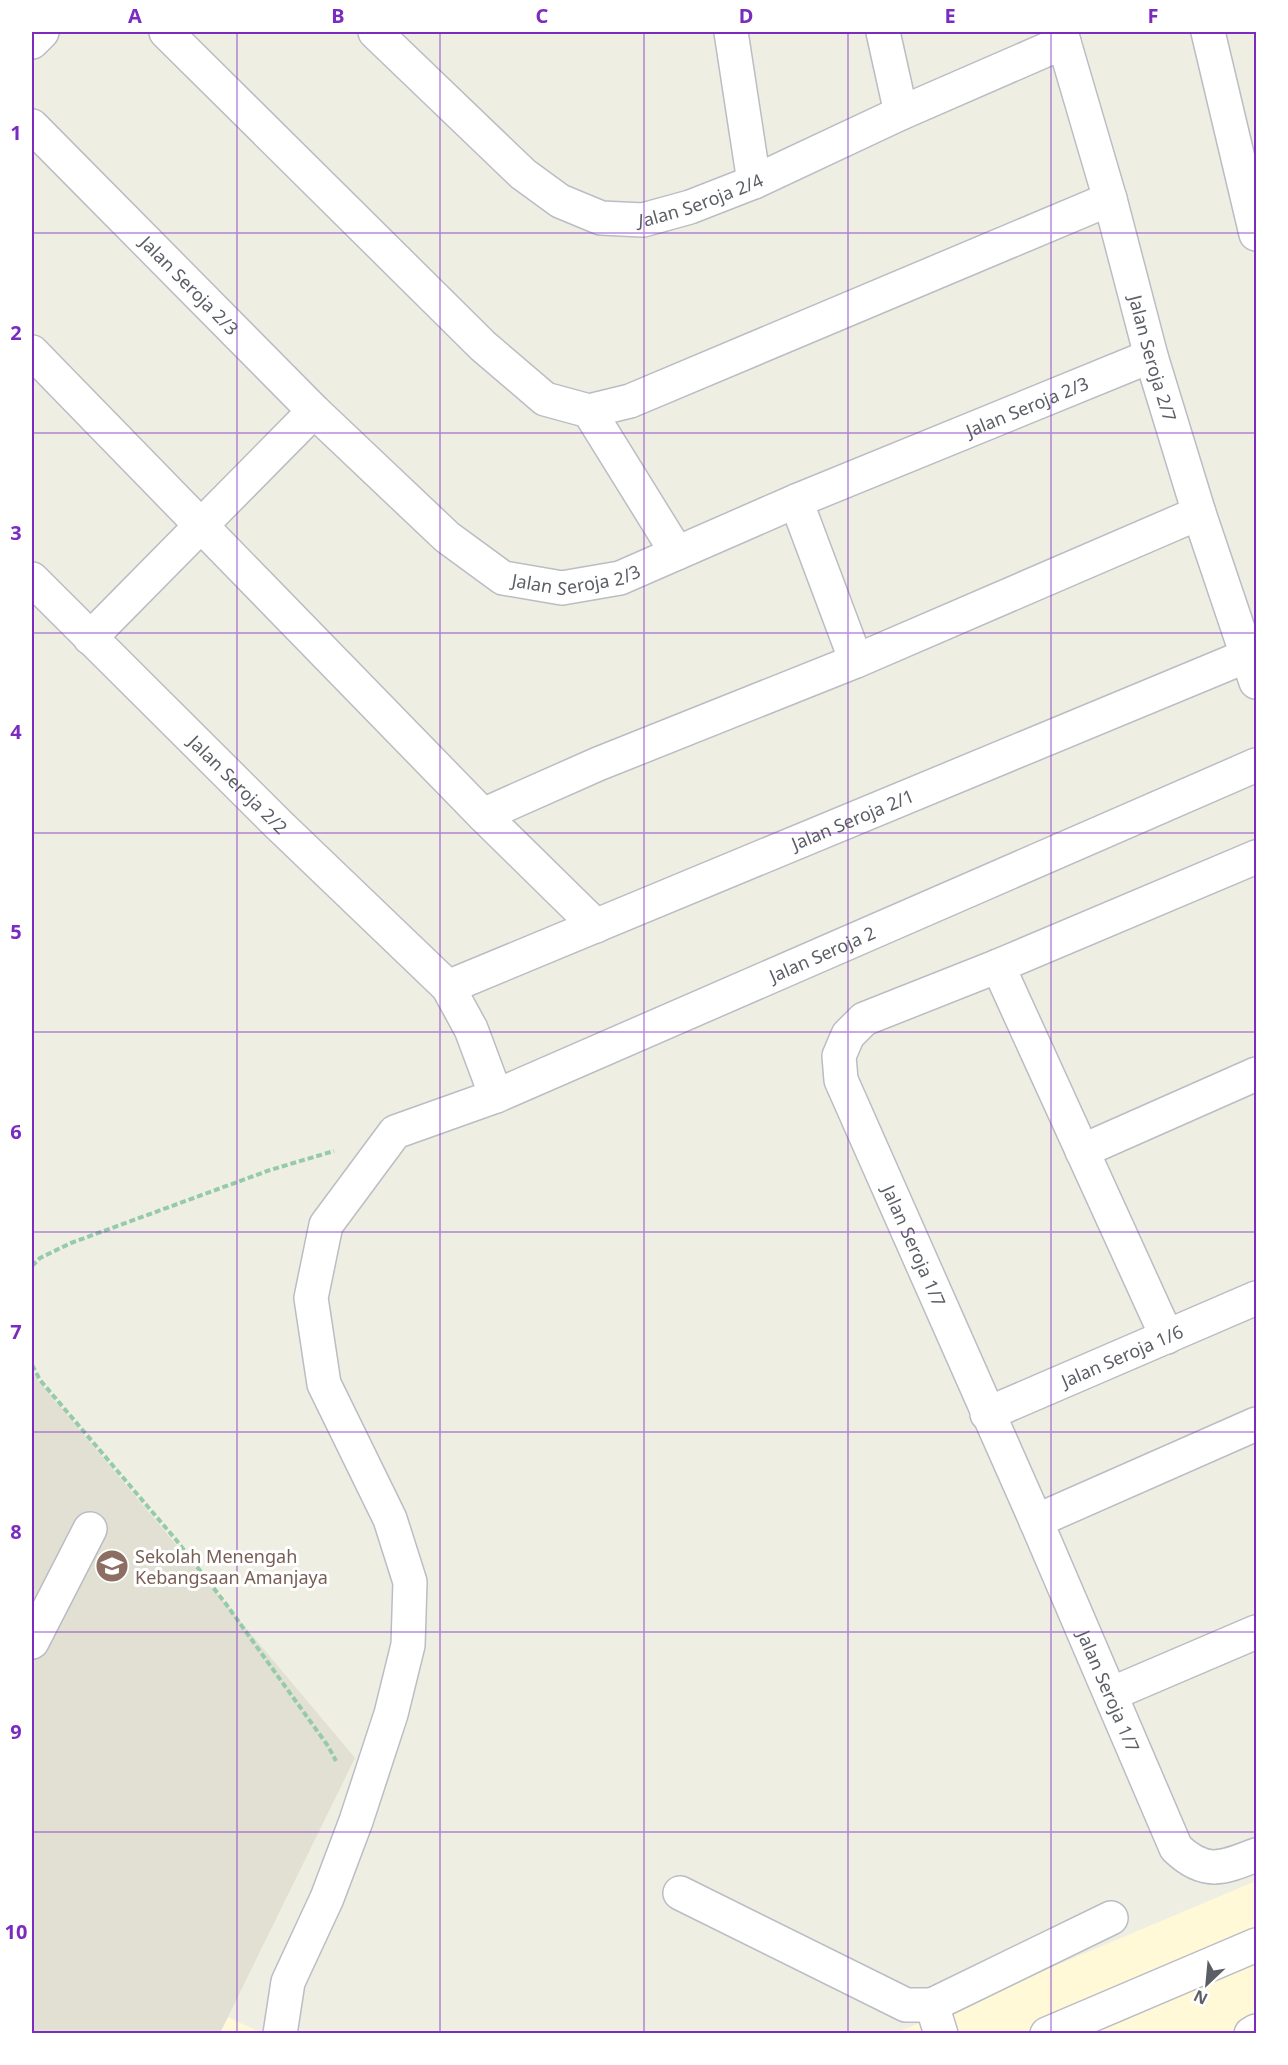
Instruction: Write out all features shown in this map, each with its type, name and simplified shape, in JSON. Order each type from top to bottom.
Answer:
[{"type":"street","points":[[32,42],[42,32]]},
{"type":"street","points":[[166,32],[483,346],[545,399],[589,411],[630,401],[1110,199]]},
{"type":"street","name":"Jalan Seroja 2/4","points":[[375,32],[523,174],[560,201],[601,218],[643,220],[690,207],[754,182],[1062,37]]},
{"type":"street","points":[[730,32],[754,182]]},
{"type":"street","points":[[884,32],[901,113]]},
{"type":"street","points":[[1208,32],[1257,234]]},
{"type":"street","name":"Jalan Seroja 2/7","points":[[1062,37],[1110,199],[1151,356],[1199,513],[1254,663]]},
{"type":"street","name":"Jalan Seroja 2/3","points":[[32,126],[314,411],[447,537],[503,578],[562,588],[620,578],[796,501],[1151,356]]},
{"type":"street","points":[[32,352],[483,815],[596,926]]},
{"type":"street","points":[[90,638],[314,411]]},
{"type":"street","points":[[589,411],[677,553]]},
{"type":"street","points":[[796,501],[856,661]]},
{"type":"street","points":[[483,815],[598,764],[856,661],[1199,513]]},
{"type":"street","name":"Jalan Seroja 2/2","points":[[32,579],[278,824],[448,987]]},
{"type":"street","name":"Jalan Seroja 2/1","points":[[448,987],[1254,663]]},
{"type":"street","name":"Jalan Seroja 2","points":[[280,2034],[288,1982],[327,1898],[356,1821],[391,1714],[408,1645],[410,1582],[390,1519],[324,1384],[310,1298],[326,1225],[395,1132],[496,1096],[1257,765]]},
{"type":"street","name":"Jalan Seroja 1/7","points":[[1257,857],[998,966],[864,1019],[848,1035],[839,1056],[841,1080],[1036,1521],[1176,1848],[1189,1860],[1203,1865],[1225,1868],[1257,1855]]},
{"type":"street","points":[[998,966],[1167,1337]]},
{"type":"street","points":[[448,987],[471,1029],[496,1096]]},
{"type":"street","points":[[1082,1151],[1257,1074]]},
{"type":"street","name":"Jalan Seroja 1/6","points":[[987,1414],[1257,1298]]},
{"type":"street","points":[[1036,1521],[1257,1424]]},
{"type":"street","points":[[32,1642],[90,1529]]},
{"type":"street","points":[[1111,1694],[1257,1632]]},
{"type":"street","points":[[680,1893],[937,2019],[1111,1918]]},
{"type":"street","points":[[1047,2034],[1257,1945]]},
{"type":"street","points":[[1251,2034],[1257,2031]]},
{"type":"path","points":[[32,1266],[40,1258],[82,1238],[270,1170],[338,1149]]},
{"type":"path","points":[[32,1365],[40,1380],[177,1541],[226,1604],[328,1746],[337,1766]]},
{"type":"shaded area","name":"Sekolah Menengah Kebangsaan Amanjaya","points":[[32,1373],[355,1758],[220,2033],[32,2033]]},
{"type":"shaded area","points":[[1256,1881],[1256,2033],[896,2033]]},
{"type":"shaded area","points":[[228,2017],[261,2033],[220,2034]]},
{"type":"place","name":"Sekolah Menengah Kebangsaan Amanjaya","points":[[112,1566]]}]
